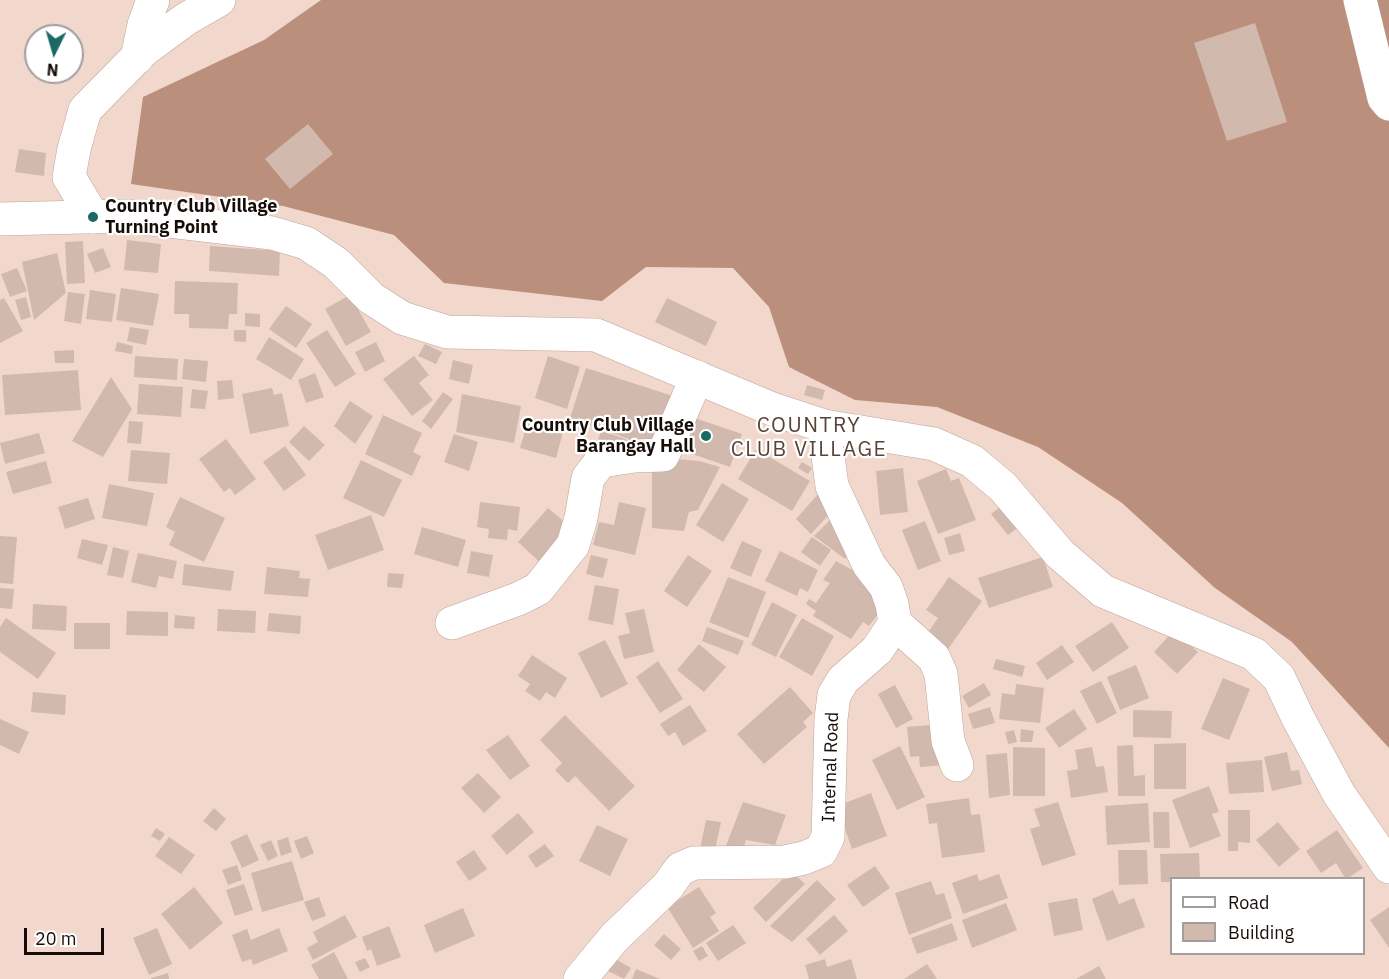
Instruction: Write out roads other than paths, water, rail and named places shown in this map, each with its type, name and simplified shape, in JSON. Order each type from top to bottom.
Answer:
[{"type":"street","points":[[137,58],[144,25],[153,0]]},
{"type":"street","points":[[93,217],[69,177],[85,111],[144,50],[186,19],[219,0]]},
{"type":"street","points":[[1360,0],[1384,98],[1389,104]]},
{"type":"street","points":[[0,219],[126,216],[272,233],[306,243],[336,262],[371,298],[402,318],[447,332],[596,335],[772,409],[824,426],[934,444],[972,461],[1003,487],[1060,554],[1103,591],[1254,654],[1279,678],[1339,794],[1389,867]]},
{"type":"street","points":[[452,623],[518,599],[538,589],[573,545],[581,518],[588,478],[601,461],[663,455],[697,378]]},
{"type":"street","points":[[824,426],[832,486],[869,566],[886,587],[895,622],[934,658],[941,674],[948,741],[957,765]]},
{"type":"street","name":"Internal Road","points":[[580,979],[614,938],[668,886],[680,869],[694,863],[785,862],[821,851],[828,837],[831,719],[834,695],[843,680],[877,650],[895,622]]},
{"type":"place","name":"Country Club Village Turning Point","points":[[93,217]]},
{"type":"place","name":"Country Club Village Barangay Hall","points":[[706,436]]},
{"type":"district","name":"COUNTRY CLUB VILLAGE","points":[[809,438]]}]
